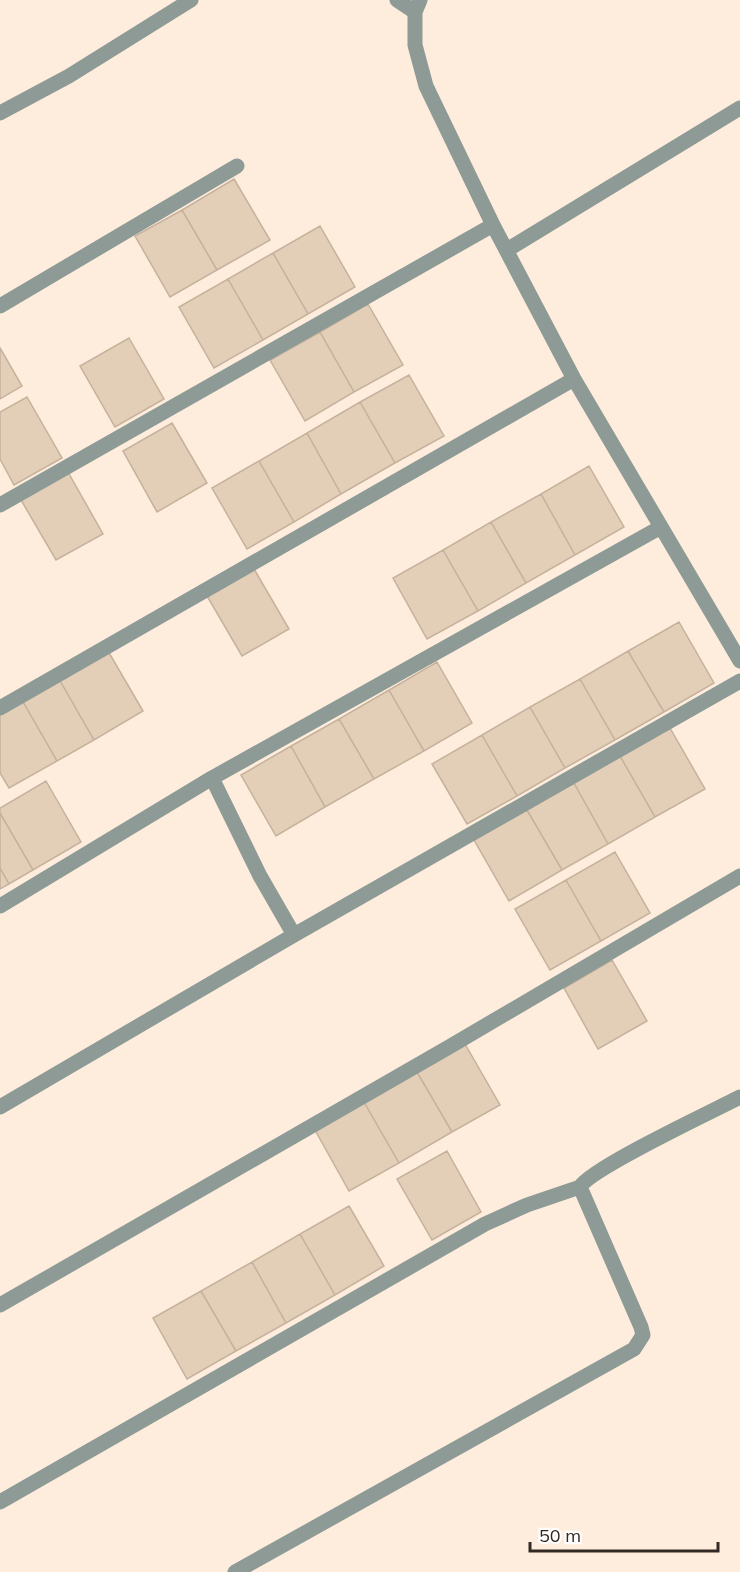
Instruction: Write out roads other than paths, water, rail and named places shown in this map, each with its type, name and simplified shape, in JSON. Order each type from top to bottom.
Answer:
[{"type":"street","points":[[0,113],[69,76],[191,0]]},
{"type":"street","points":[[397,0],[417,6],[415,45],[426,86],[493,225],[574,379],[740,661]]},
{"type":"street","points":[[507,250],[740,108]]},
{"type":"street","points":[[0,306],[237,166]]},
{"type":"street","points":[[0,505],[493,225]]},
{"type":"street","points":[[0,708],[574,379]]},
{"type":"street","points":[[0,906],[212,778],[661,527]]},
{"type":"street","points":[[0,1107],[294,934],[740,681]]},
{"type":"street","points":[[212,778],[260,876],[294,934]]},
{"type":"street","points":[[0,1305],[429,1059],[740,876]]},
{"type":"street","points":[[0,1502],[485,1224],[527,1205],[580,1187],[590,1177],[611,1164],[740,1097]]},
{"type":"street","points":[[235,1572],[634,1349],[640,1342],[641,1327],[580,1187]]}]
